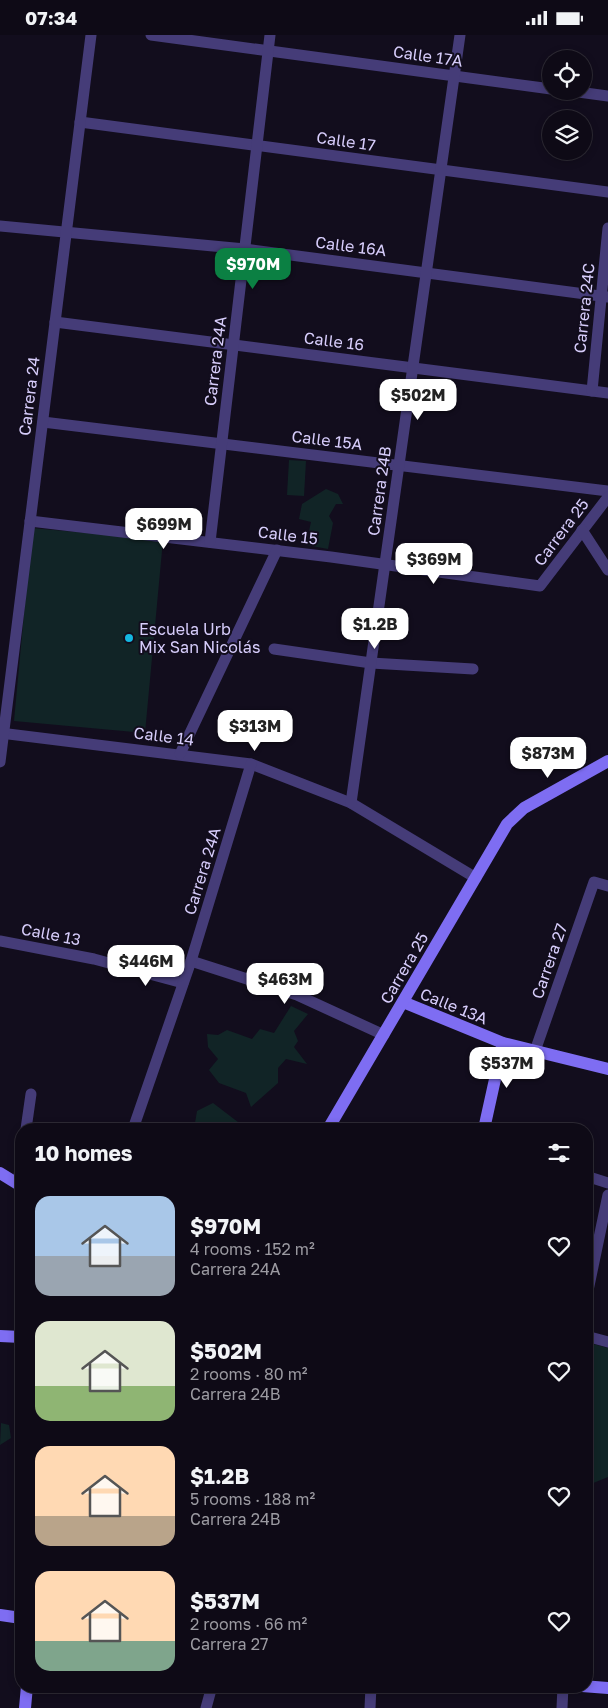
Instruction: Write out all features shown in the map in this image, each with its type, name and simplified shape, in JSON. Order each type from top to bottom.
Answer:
[{"type":"main road","name":"Carrera 25","points":[[332,1123],[507,824],[524,808],[608,761]]},
{"type":"main road","name":"Calle 13A","points":[[403,1002],[503,1043],[608,1069]]},
{"type":"main road","points":[[485,1123],[503,1043]]},
{"type":"main road","points":[[0,1173],[15,1182]]},
{"type":"main road","points":[[0,1336],[15,1337]]},
{"type":"main road","points":[[0,1615],[15,1617]]},
{"type":"main road","points":[[593,1687],[608,1688]]},
{"type":"main road","points":[[25,1708],[26,1693]]},
{"type":"street","name":"Carrera 24","points":[[0,761],[91,35]]},
{"type":"street","name":"Calle 17A","points":[[151,35],[542,88]]},
{"type":"street","name":"Carrera 24A","points":[[210,542],[270,35]]},
{"type":"street","name":"Carrera 24B","points":[[351,803],[460,35]]},
{"type":"street","points":[[592,94],[608,96]]},
{"type":"street","name":"Calle 17","points":[[80,122],[608,192]]},
{"type":"street","name":"Calle 16A","points":[[0,226],[245,249],[605,297]]},
{"type":"street","name":"Carrera 24C","points":[[592,391],[605,297],[608,228]]},
{"type":"street","name":"Calle 16","points":[[55,321],[608,393]]},
{"type":"street","name":"Calle 15A","points":[[43,422],[608,491]]},
{"type":"street","name":"Carrera 25","points":[[540,587],[608,497]]},
{"type":"street","name":"Calle 15","points":[[30,521],[301,553],[540,587]]},
{"type":"street","points":[[582,530],[608,570]]},
{"type":"street","points":[[180,754],[277,550]]},
{"type":"street","points":[[274,649],[371,663],[473,669]]},
{"type":"street","name":"Calle 14","points":[[2,733],[180,754],[251,765],[351,803],[476,878]]},
{"type":"street","name":"Carrera 24A","points":[[135,1123],[191,961],[251,765]]},
{"type":"street","name":"Carrera 27","points":[[535,1051],[594,882],[608,886]]},
{"type":"street","name":"Calle 13","points":[[0,941],[94,959],[182,983]]},
{"type":"street","points":[[191,961],[297,995],[384,1035]]},
{"type":"street","points":[[27,1123],[31,1094]]},
{"type":"street","points":[[593,1178],[608,1183]]},
{"type":"street","points":[[593,1267],[608,1195]]},
{"type":"street","points":[[593,1338],[608,1342]]},
{"type":"street","points":[[206,1708],[210,1693]]},
{"type":"street","points":[[370,1708],[371,1693]]},
{"type":"street","points":[[562,1708],[563,1693]]},
{"type":"green space","points":[[289,460],[306,461],[304,496],[287,495]]},
{"type":"green space","points":[[326,489],[338,494],[343,504],[336,504],[329,516],[333,523],[328,549],[306,545],[311,522],[299,519],[302,504]]},
{"type":"green space","points":[[32,528],[163,540],[145,733],[14,721]]},
{"type":"green space","points":[[291,1006],[308,1014],[294,1031],[298,1041],[294,1047],[307,1064],[286,1059],[278,1068],[278,1083],[251,1107],[246,1093],[219,1083],[209,1070],[218,1059],[208,1047],[207,1034],[218,1035],[227,1030],[252,1039],[260,1029],[274,1033]]},
{"type":"green space","points":[[213,1103],[239,1123],[195,1123],[197,1111]]},
{"type":"green space","points":[[593,1344],[608,1348],[608,1477],[593,1483]]},
{"type":"green space","points":[[1,1423],[9,1425],[11,1438],[0,1445]]},
{"type":"place","name":"Escuela Urb Mix San Nicolás","points":[[129,638]]}]
